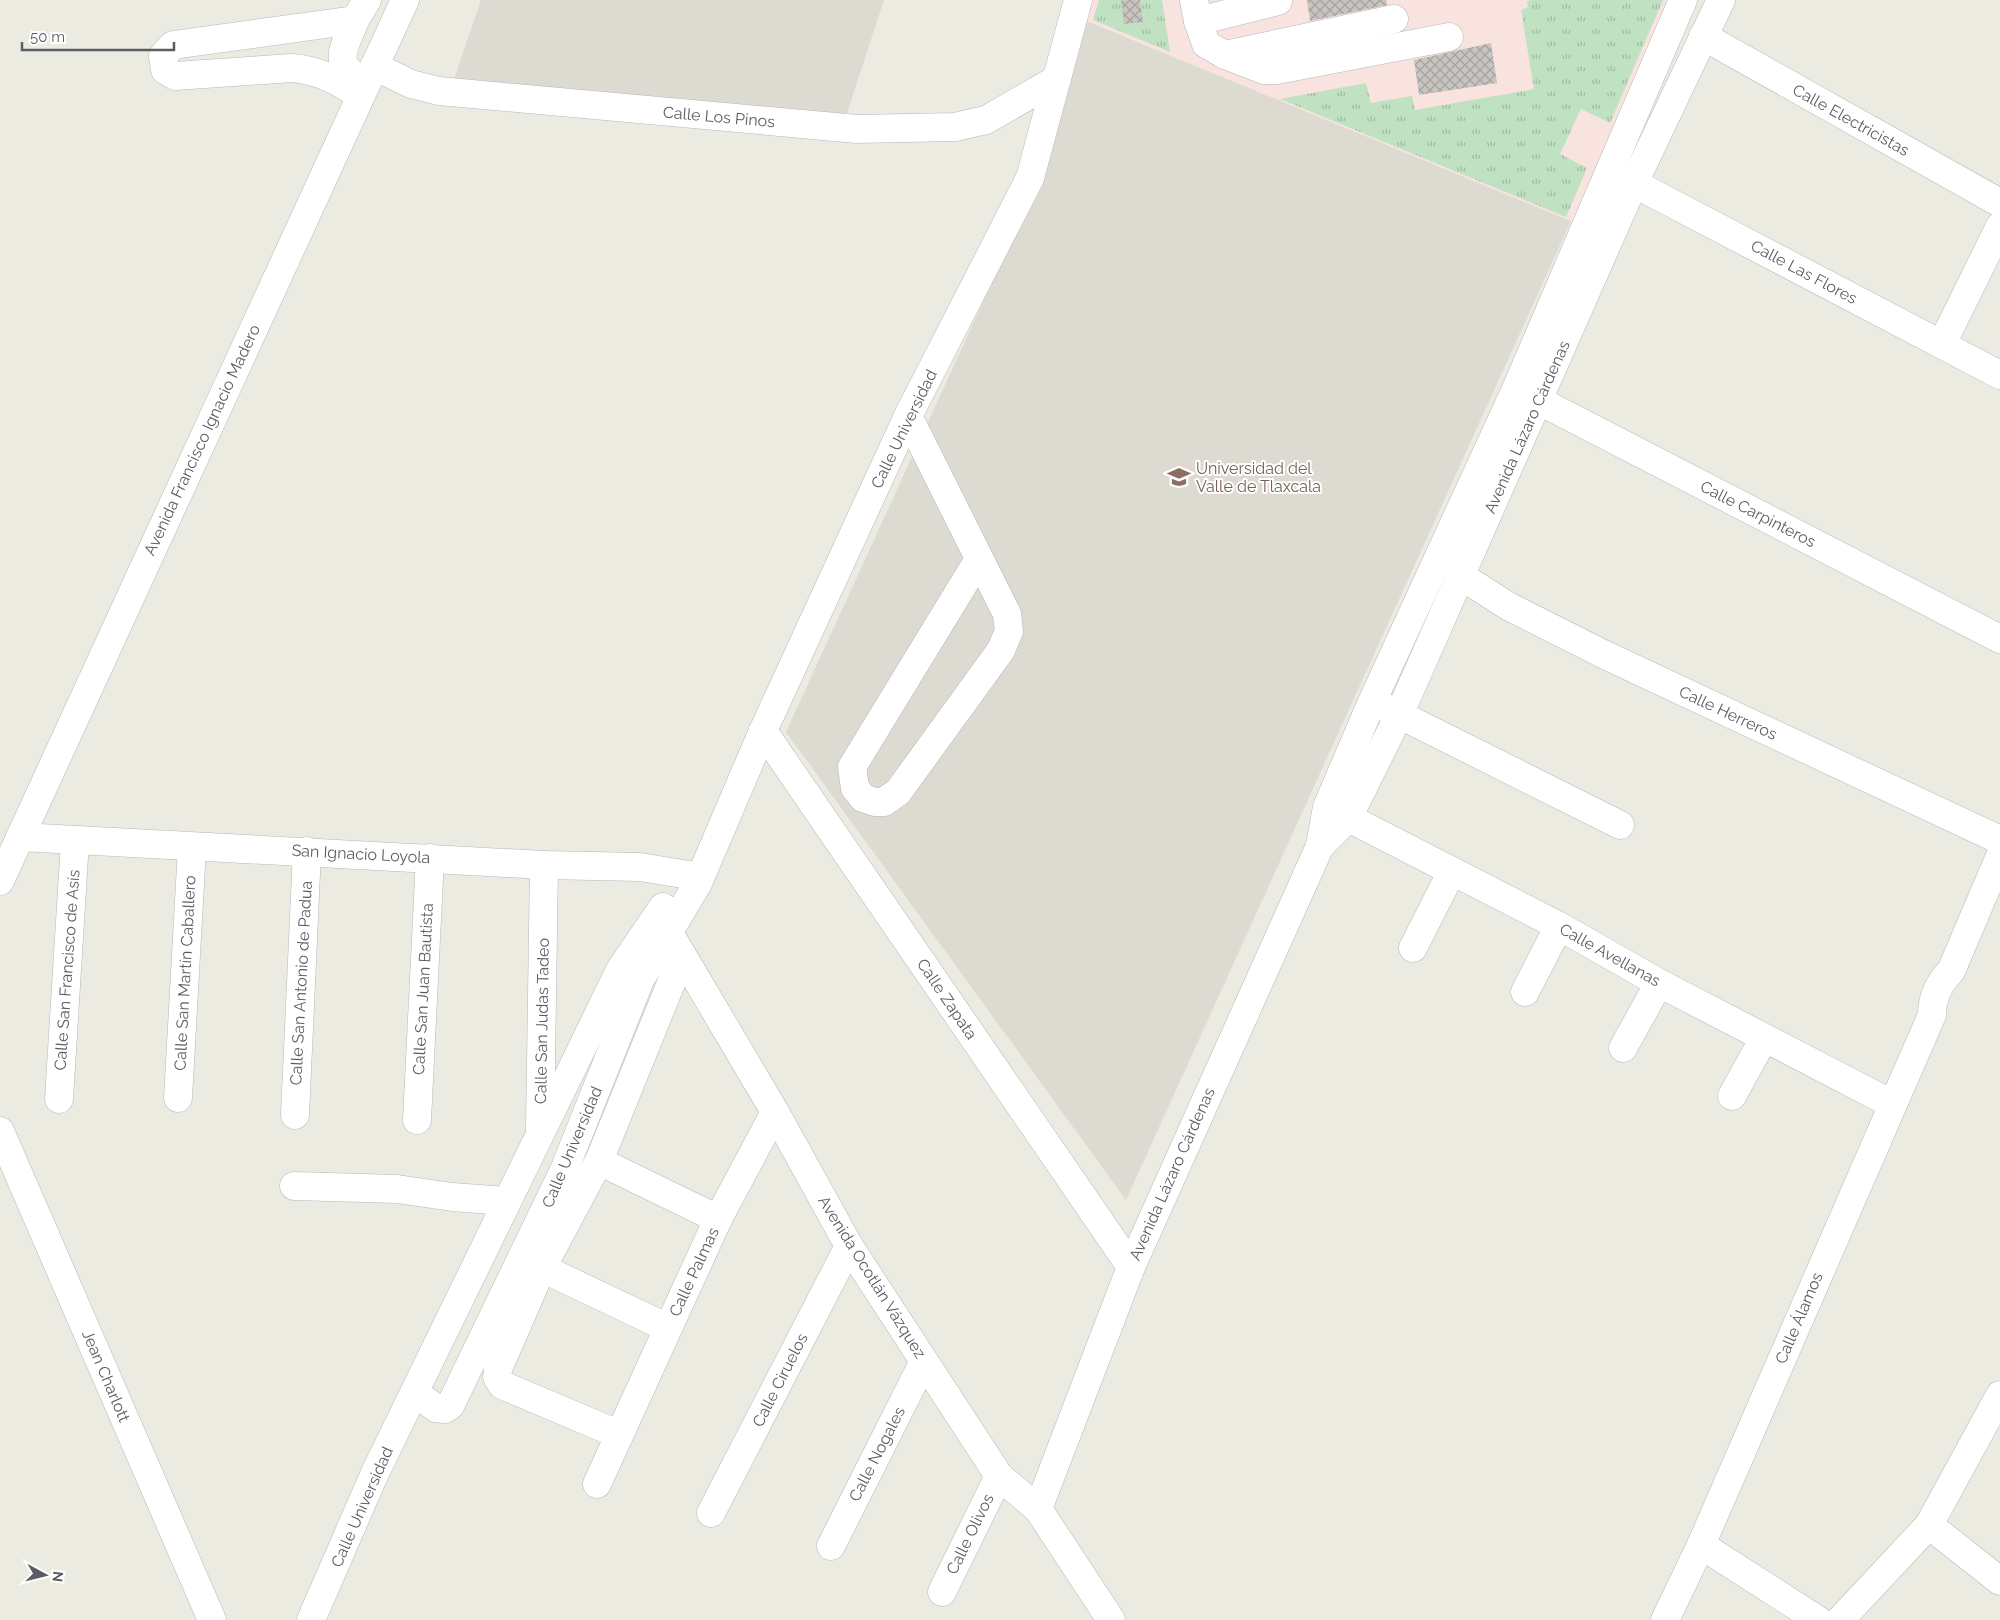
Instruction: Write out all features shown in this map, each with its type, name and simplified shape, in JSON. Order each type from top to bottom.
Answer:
[{"type":"street","name":"Avenida Francisco Ignacio Madero","points":[[0,881],[405,0]]},
{"type":"street","name":"Calle Universidad","points":[[312,1620],[374,1475],[416,1394],[506,1201],[540,1137],[620,970],[661,924],[711,853],[763,731],[908,416],[1030,178],[1078,0]]},
{"type":"street","name":"Avenida Lázaro Cárdenas","points":[[1038,1508],[1130,1267],[1320,846],[1337,812],[1399,714],[1462,576],[1608,170],[1682,0]]},
{"type":"street","name":"Avenida Lázaro Cárdenas","points":[[1337,812],[1372,702],[1634,182],[1721,0]]},
{"type":"street","points":[[1278,1],[1196,10],[1206,44],[1225,55],[1264,70],[1278,70],[1449,37]]},
{"type":"street","points":[[361,10],[342,54],[342,62],[346,69],[367,81]]},
{"type":"street","points":[[361,10],[173,45],[163,56],[165,70],[175,76],[292,68],[308,69],[325,75],[367,81]]},
{"type":"street","points":[[1225,55],[1394,19]]},
{"type":"street","name":"Calle Electricistas","points":[[1703,36],[2000,203]]},
{"type":"street","name":"Calle Los Pinos","points":[[367,81],[411,84],[439,92],[857,129],[955,127],[986,120],[1057,79]]},
{"type":"street","name":"Calle Las Flores","points":[[1608,170],[2000,375]]},
{"type":"street","points":[[1942,344],[2000,226]]},
{"type":"street","name":"Calle Carpinteros","points":[[1527,395],[2000,639]]},
{"type":"street","points":[[908,416],[1008,614],[1009,631],[1001,650],[898,792],[884,802],[875,802],[863,798],[854,788],[852,768],[979,559]]},
{"type":"street","name":"Calle Herreros","points":[[1462,576],[1508,606],[1603,654],[2000,840]]},
{"type":"street","points":[[1372,702],[1620,825]]},
{"type":"street","name":"Calle Zapata","points":[[763,731],[1130,1267]]},
{"type":"street","name":"Calle Avellanas","points":[[1337,812],[1559,926],[1659,983],[1892,1104]]},
{"type":"street","name":"San Ignacio Loyola","points":[[20,837],[192,848],[306,851],[544,866],[640,867],[694,879]]},
{"type":"street","name":"Calle San Francisco de Asís","points":[[59,1099],[75,841]]},
{"type":"street","name":"Calle San Martín Caballero","points":[[178,1098],[192,848]]},
{"type":"street","name":"Calle San Antonio de Padua","points":[[295,1115],[306,851]]},
{"type":"street","name":"Calle Álamos","points":[[1665,1620],[1701,1545],[1932,1015],[1932,1003],[1941,981],[1951,971],[2000,856]]},
{"type":"street","name":"Calle San Juan Bautista","points":[[417,1120],[430,858]]},
{"type":"street","name":"Calle San Judas Tadeo","points":[[540,1137],[544,866]]},
{"type":"street","points":[[1413,948],[1452,871]]},
{"type":"street","name":"Calle Universidad","points":[[416,1394],[436,1408],[445,1409],[450,1406],[532,1263],[565,1168],[661,924]]},
{"type":"street","name":"Avenida Ocotlán Vázquez","points":[[661,924],[775,1112],[850,1246],[924,1361],[999,1476],[1038,1508],[1111,1620]]},
{"type":"street","points":[[1525,992],[1559,926]]},
{"type":"street","points":[[618,1434],[502,1385],[497,1378],[498,1369],[532,1263],[599,1161],[682,956]]},
{"type":"street","points":[[1623,1048],[1659,983]]},
{"type":"street","points":[[1732,1096],[1764,1038]]},
{"type":"street","name":"Calle Palmas","points":[[597,1484],[618,1434],[718,1218],[775,1112]]},
{"type":"street","name":"Jean Charlott","points":[[0,1131],[212,1620]]},
{"type":"street","points":[[540,1137],[565,1168]]},
{"type":"street","points":[[599,1161],[718,1218]]},
{"type":"street","points":[[294,1186],[397,1189],[452,1197],[506,1201]]},
{"type":"street","name":"Calle Ciruelos","points":[[711,1514],[850,1246]]},
{"type":"street","points":[[532,1263],[668,1328]]},
{"type":"street","name":"Calle Nogales","points":[[831,1546],[924,1361]]},
{"type":"street","points":[[1840,1620],[1929,1525],[2000,1395]]},
{"type":"street","name":"Calle Olivos","points":[[942,1592],[999,1476]]},
{"type":"street","points":[[1929,1525],[2000,1581]]},
{"type":"street","points":[[1701,1545],[1818,1620]]},
{"type":"shaded area","points":[[481,0],[884,0],[845,119],[453,82]]},
{"type":"shaded area","points":[[1092,0],[1672,0],[1571,221],[1087,21]]},
{"type":"shaded area","name":"Universidad del Valle de Tlaxcala","points":[[1087,21],[1571,221],[1126,1200],[786,732],[1038,182]]},
{"type":"green space","points":[[1099,0],[1162,0],[1170,52],[1093,20]]},
{"type":"green space","points":[[1663,0],[1610,123],[1581,109],[1560,154],[1587,168],[1566,217],[1280,99],[1366,83],[1371,103],[1412,96],[1415,110],[1534,89],[1521,10],[1528,7],[1527,1]]},
{"type":"building","points":[[1121,0],[1140,0],[1143,22],[1124,24]]},
{"type":"building","points":[[1307,0],[1386,0],[1387,5],[1310,21]]},
{"type":"building","points":[[1491,43],[1497,83],[1419,95],[1414,60]]},
{"type":"place","name":"Universidad del Valle de Tlaxcala","points":[[1179,477]]}]
